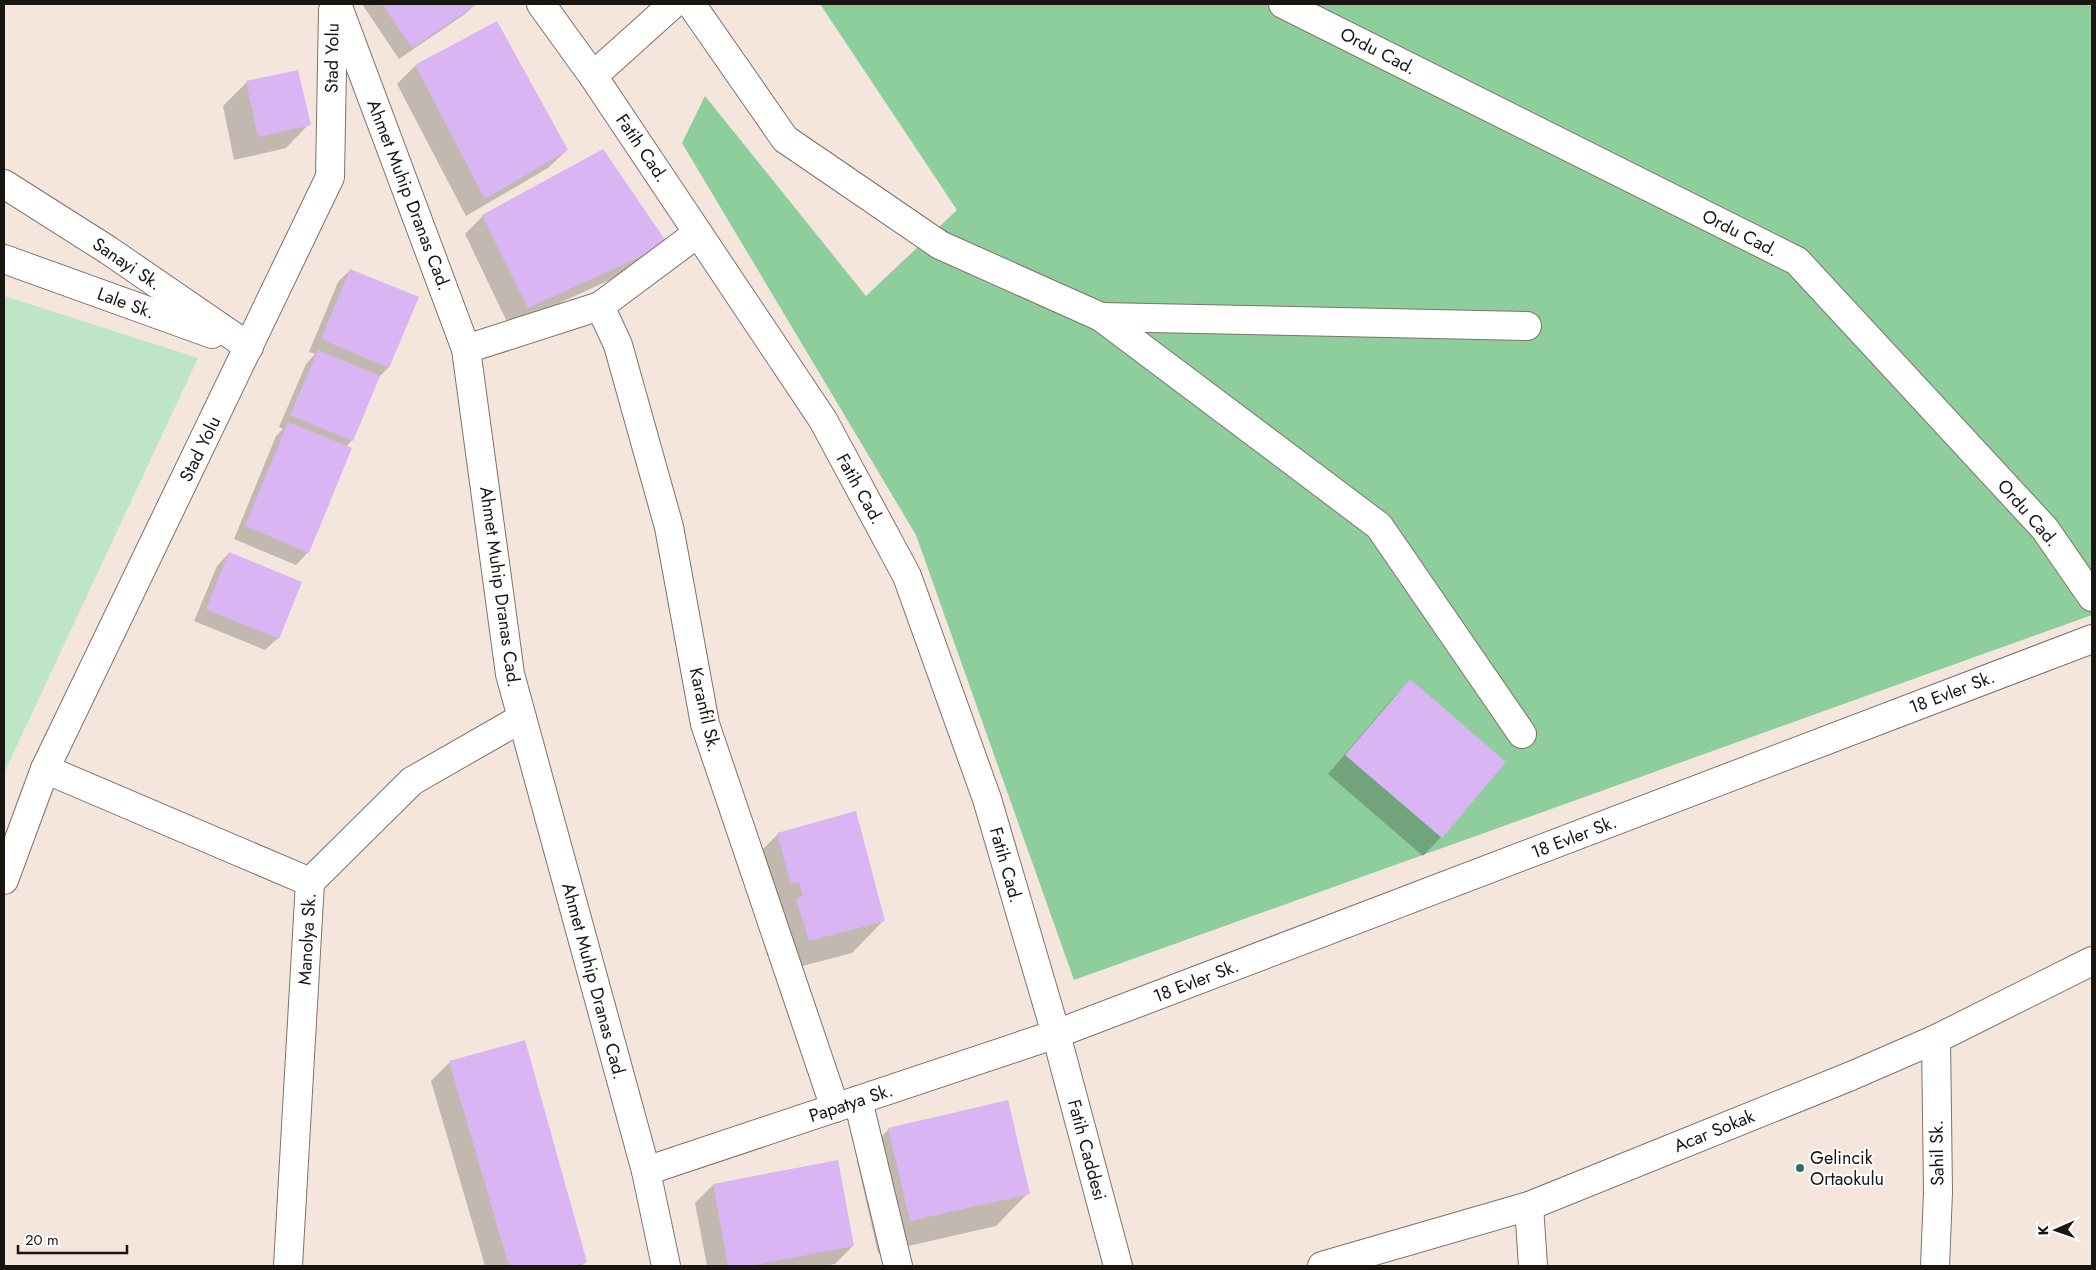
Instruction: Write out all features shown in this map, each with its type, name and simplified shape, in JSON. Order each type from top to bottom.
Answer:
[{"type":"main road","name":"Stad Yolu","points":[[4,880],[44,769],[330,178],[335,4]]},
{"type":"main road","name":"Ahmet Muhip Dranas Cad.","points":[[335,4],[466,349],[510,674],[646,1171],[666,1266]]},
{"type":"main road","name":"Fatih Cad.","points":[[541,4],[593,76],[822,420],[907,576],[987,799],[1056,1034]]},
{"type":"main road","points":[[593,76],[673,4]]},
{"type":"main road","points":[[691,4],[785,139],[940,245],[1101,317],[1379,526],[1522,734]]},
{"type":"main road","name":"Ordu Cad.","points":[[1283,4],[1797,261],[2045,529],[2092,597]]},
{"type":"main road","name":"Sanayi Sk.","points":[[4,184],[108,250],[249,347]]},
{"type":"main road","points":[[466,349],[600,306],[698,233]]},
{"type":"main road","name":"Lale Sk.","points":[[4,259],[249,347]]},
{"type":"main road","name":"Karanfil Sk.","points":[[600,306],[618,345],[669,527],[705,724],[846,1104],[898,1266]]},
{"type":"main road","points":[[1101,317],[1527,326]]},
{"type":"main road","name":"18 Evler Sk.","points":[[1056,1034],[2092,639]]},
{"type":"main road","name":"Manolya Sk.","points":[[288,1266],[310,882],[412,781],[522,718]]},
{"type":"main road","points":[[44,769],[310,882]]},
{"type":"main road","name":"Acar Sokak","points":[[1322,1266],[1529,1206],[1851,1076],[1936,1039],[2092,961]]},
{"type":"main road","name":"Papatya Sk.","points":[[646,1171],[1056,1034]]},
{"type":"main road","name":"Fatih Caddesi","points":[[1056,1034],[1118,1266]]},
{"type":"main road","name":"Sahil Sk.","points":[[1935,1266],[1938,1192],[1936,1039]]},
{"type":"main road","points":[[1529,1206],[1533,1266]]},
{"type":"green space","points":[[820,4],[2092,4],[2092,615],[1074,980],[916,535],[682,143],[705,96],[866,296],[957,210]]},
{"type":"green space","points":[[4,296],[198,358],[4,773]]},
{"type":"building","points":[[382,4],[477,4],[412,48]]},
{"type":"building","points":[[497,21],[568,150],[485,199],[415,65]]},
{"type":"building","points":[[298,70],[311,125],[258,137],[246,81]]},
{"type":"building","points":[[603,149],[668,244],[528,308],[482,215]]},
{"type":"building","points":[[350,269],[419,297],[389,368],[321,339]]},
{"type":"building","points":[[318,350],[380,376],[353,441],[290,415]]},
{"type":"building","points":[[288,422],[352,448],[309,553],[245,526]]},
{"type":"building","points":[[229,552],[302,582],[279,639],[206,609]]},
{"type":"building","points":[[1410,679],[1506,762],[1442,838],[1345,755]]},
{"type":"building","points":[[856,811],[885,921],[809,941],[796,899],[803,895],[799,882],[791,884],[777,833]]},
{"type":"building","points":[[525,1040],[587,1262],[572,1266],[509,1266],[449,1061]]},
{"type":"building","points":[[1008,1100],[1030,1194],[910,1221],[888,1128]]},
{"type":"building","points":[[838,1160],[854,1246],[749,1266],[728,1266],[713,1184]]},
{"type":"place","name":"Gelincik Ortaokulu","points":[[1800,1168]]}]
